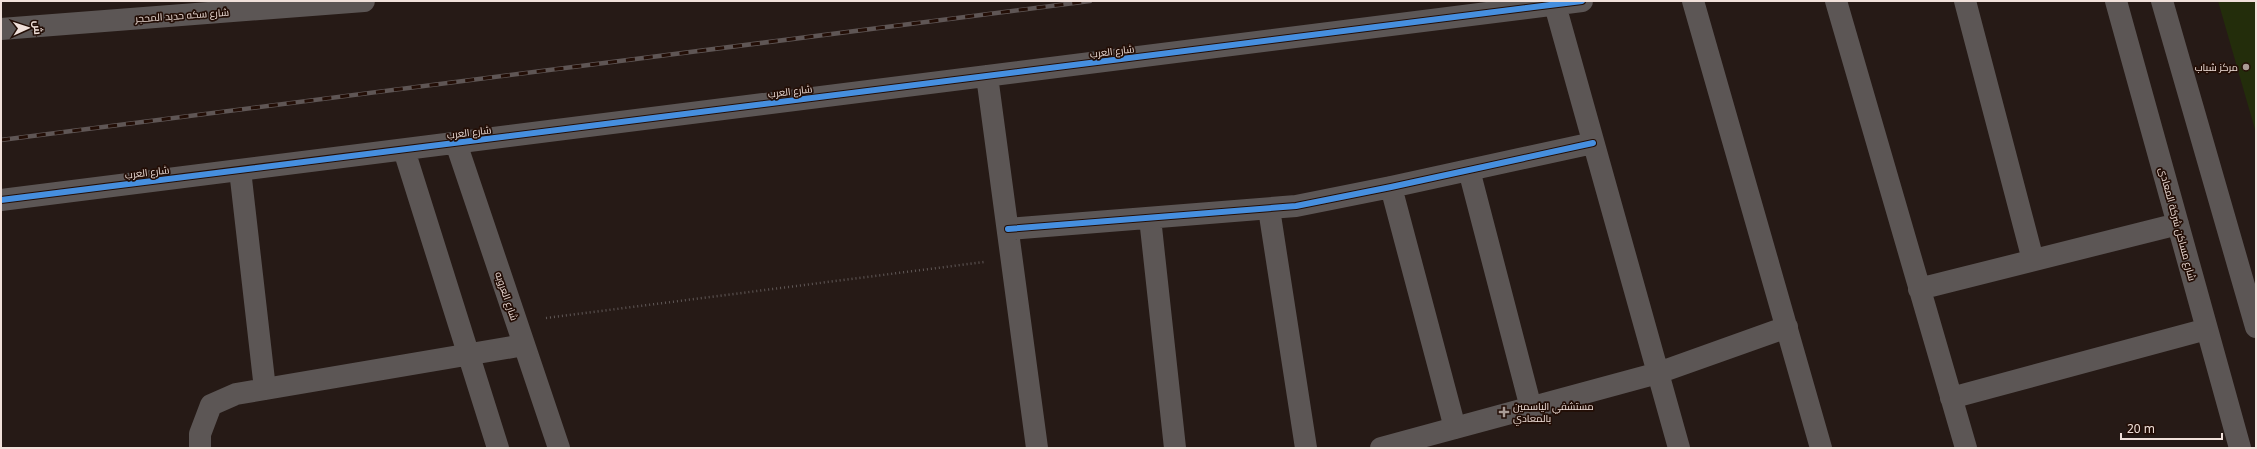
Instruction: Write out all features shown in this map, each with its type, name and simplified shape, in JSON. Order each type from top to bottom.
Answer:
[{"type":"street","name":"شارع سكه حديد المحجر","points":[[1,29],[152,9],[364,1]]},
{"type":"street","name":"شارع العرب","points":[[1,200],[1582,1]]},
{"type":"street","points":[[1694,1],[1821,448]]},
{"type":"street","points":[[1836,1],[1966,448]]},
{"type":"street","points":[[1965,1],[2033,260]]},
{"type":"street","name":"شارع مساكن شركة المعادى","points":[[2116,1],[2240,448]]},
{"type":"street","points":[[2162,1],[2256,327]]},
{"type":"street","points":[[1555,5],[1680,448]]},
{"type":"street","points":[[987,76],[1037,448]]},
{"type":"street","name":"شارع العروبه","points":[[456,143],[559,448]]},
{"type":"street","points":[[1008,229],[1269,209],[1391,187],[1593,143]]},
{"type":"street","points":[[404,150],[467,355],[498,448]]},
{"type":"street","points":[[240,170],[265,389]]},
{"type":"street","points":[[1469,170],[1531,408]]},
{"type":"street","points":[[1391,187],[1455,428]]},
{"type":"street","points":[[1269,209],[1306,448]]},
{"type":"street","points":[[1150,218],[1175,448]]},
{"type":"street","points":[[1919,289],[2178,224]]},
{"type":"street","points":[[1381,448],[1658,373],[1787,327]]},
{"type":"street","points":[[1952,398],[2207,329]]},
{"type":"street","points":[[200,448],[200,434],[211,405],[236,394],[524,345]]},
{"type":"path","points":[[516,322],[1011,258]]},
{"type":"green space","name":"مركز شباب","points":[[2218,1],[2256,1],[2256,133]]},
{"type":"railway","points":[[1,140],[1090,1]]},
{"type":"cycle path","points":[[1,200],[1582,1]]},
{"type":"cycle path","points":[[1008,229],[1296,206],[1593,143]]},
{"type":"place","name":"مركز شباب","points":[[2246,67]]},
{"type":"place","name":"مستشفي الياسمين بالمعادي","points":[[1504,412]]}]
